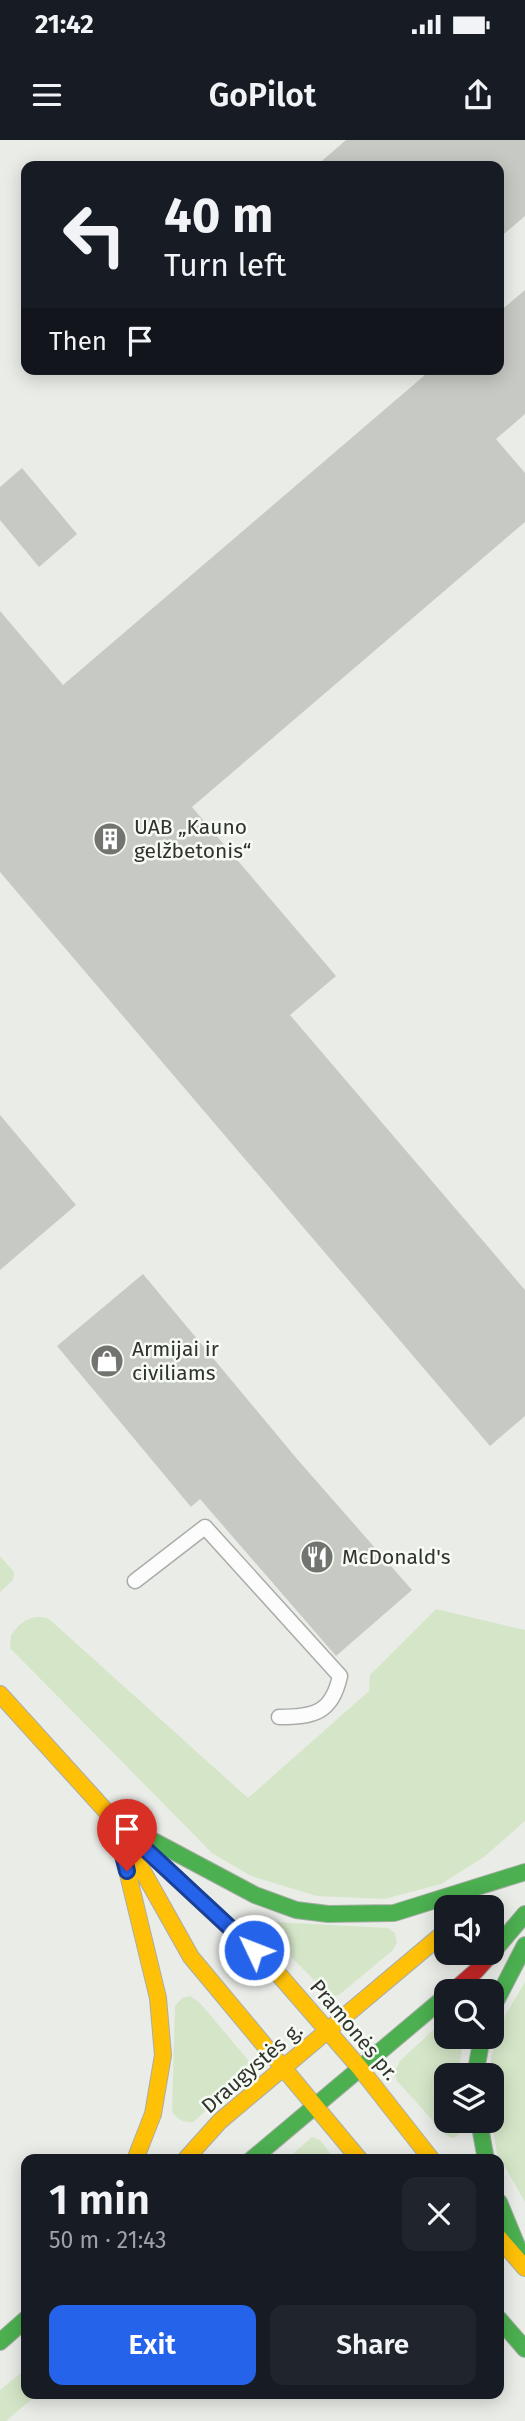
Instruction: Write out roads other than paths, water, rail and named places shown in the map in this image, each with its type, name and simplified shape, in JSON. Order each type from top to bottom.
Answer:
[{"type":"main road","name":"Pramonės pr.","points":[[0,1693],[114,1820],[274,1969],[359,2067],[427,2154]]},
{"type":"main road","name":"Pramonės pr.","points":[[114,1820],[191,1958],[355,2154]]},
{"type":"main road","points":[[114,1820],[255,1895],[296,1910],[328,1914],[394,1913],[525,1872]]},
{"type":"main road","points":[[114,1820],[158,1998],[163,2055],[153,2114],[137,2154]]},
{"type":"main road","points":[[504,1939],[525,1914]]},
{"type":"main road","name":"Draugystės g.","points":[[190,2154],[220,2121],[434,1941]]},
{"type":"main road","points":[[504,1986],[525,1945]]},
{"type":"main road","points":[[467,1979],[481,1965]]},
{"type":"main road","points":[[258,2154],[434,2006]]},
{"type":"main road","points":[[481,2133],[485,2154]]},
{"type":"main road","points":[[504,2214],[525,2266]]},
{"type":"main road","points":[[504,2243],[525,2266]]},
{"type":"main road","points":[[0,2342],[21,2323]]},
{"type":"main road","points":[[504,2325],[525,2349]]},
{"type":"lane","points":[[135,1581],[205,1527],[341,1676],[337,1689],[325,1707],[306,1717],[279,1717]]},
{"type":"place","name":"UAB „Kauno gelžbetonis“","points":[[110,839]]},
{"type":"place","name":"Armijai ir civiliams","points":[[107,1361]]},
{"type":"place","name":"McDonald's","points":[[317,1557]]}]
